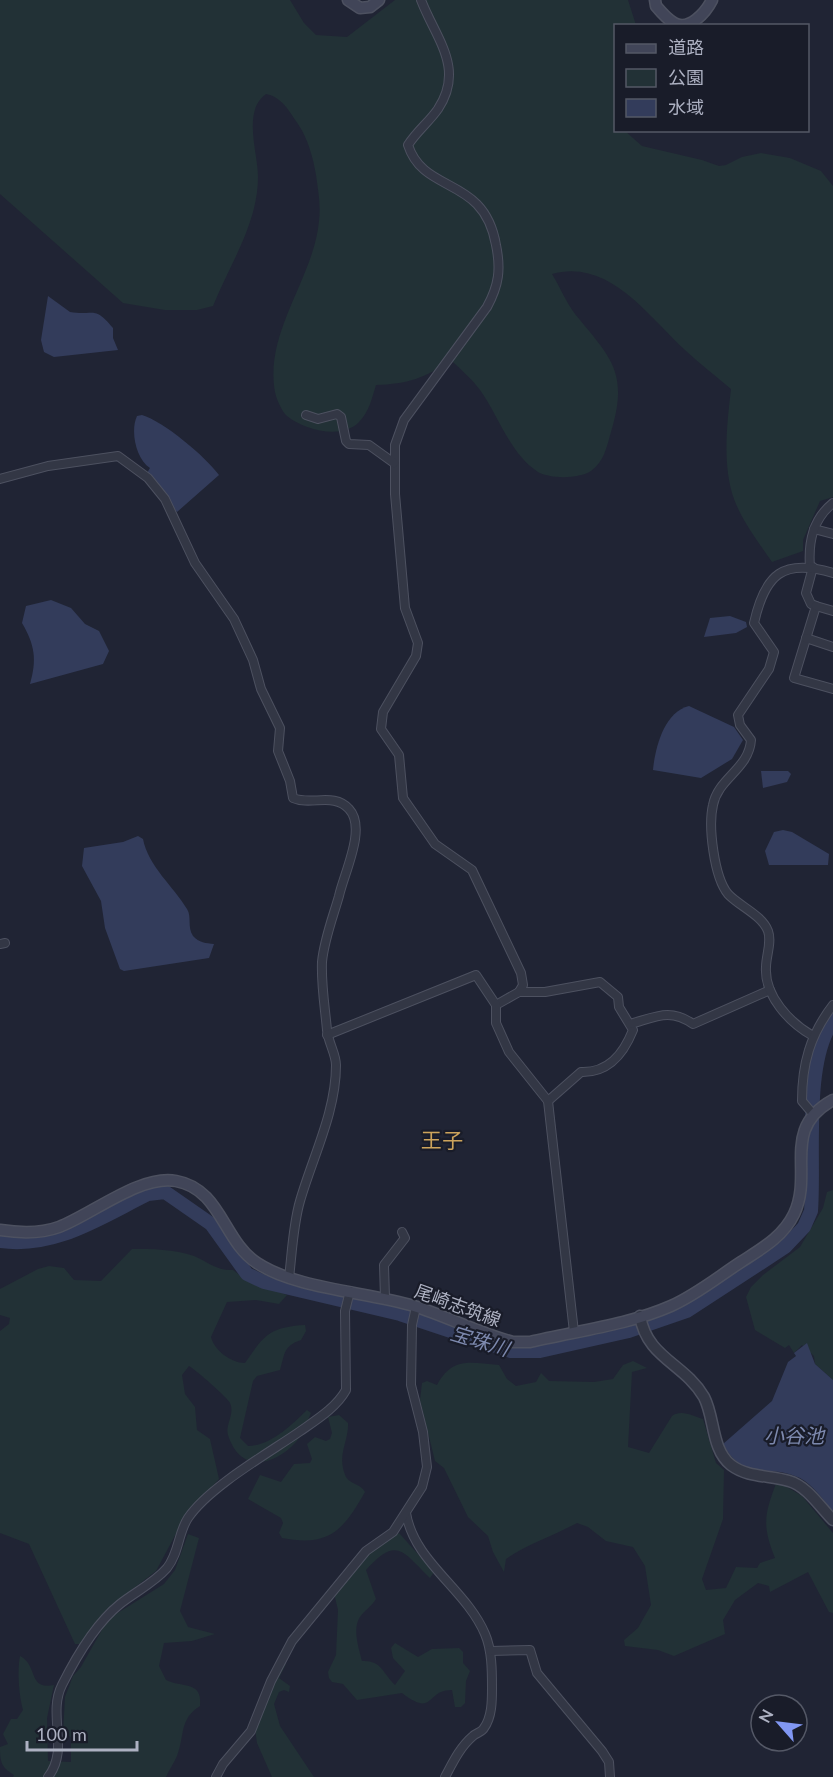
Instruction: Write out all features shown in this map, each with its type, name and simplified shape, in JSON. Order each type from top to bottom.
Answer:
[{"type":"main road","points":[[348,0],[360,8],[370,7],[379,0]]},
{"type":"main road","points":[[656,0],[656,6],[675,24]]},
{"type":"main road","points":[[686,24],[696,20],[712,0]]},
{"type":"main road","points":[[812,1113],[833,1100]]},
{"type":"main road","name":"尾崎志筑線","points":[[0,1230],[29,1232],[58,1228],[146,1185],[164,1180],[177,1181],[206,1195],[245,1252],[255,1262],[289,1278],[350,1295],[385,1298],[513,1342],[530,1342],[640,1318],[671,1306],[690,1296],[770,1242],[785,1229],[798,1200],[800,1145],[812,1113]]},
{"type":"street","points":[[421,0],[444,49],[451,80],[439,108],[415,133],[408,145],[412,156],[431,175],[479,203],[494,230],[500,271],[497,288],[487,307],[404,420],[395,445],[394,463],[405,608],[418,643],[416,656],[382,712],[381,729],[399,755],[403,798],[435,844],[472,870],[521,973],[522,985],[519,992]]},
{"type":"street","points":[[306,415],[318,419],[337,414],[342,417],[346,441],[349,444],[369,445],[394,463]]},
{"type":"street","points":[[0,479],[48,466],[118,456],[148,478],[165,499],[195,563],[234,619],[253,660],[261,689],[280,728],[278,751],[290,781],[293,798],[303,802],[330,800],[349,809],[357,828],[322,965],[327,1035],[336,1063],[330,1113],[323,1126],[299,1204],[289,1278]]},
{"type":"street","points":[[833,503],[820,513],[808,546],[812,567],[806,593],[811,604],[833,611]]},
{"type":"street","points":[[814,529],[833,534]]},
{"type":"street","points":[[813,1036],[796,1026],[770,990],[766,970],[768,932],[764,924],[728,893],[722,883],[710,829],[712,805],[723,784],[745,762],[750,752],[751,740],[740,725],[738,715],[769,669],[774,652],[754,623],[758,604],[763,599],[768,581],[776,575],[812,567],[833,573]]},
{"type":"street","points":[[816,606],[795,678],[833,689]]},
{"type":"street","points":[[806,638],[833,647]]},
{"type":"street","points":[[327,1035],[476,975],[496,1005],[496,1023],[509,1052],[548,1101],[574,1332]]},
{"type":"street","points":[[496,1005],[519,992],[545,992],[600,982],[618,997],[619,1007],[633,1030],[629,1039],[611,1064],[597,1072],[581,1072],[548,1101]]},
{"type":"street","points":[[630,1024],[664,1015],[681,1015],[693,1024],[770,990]]},
{"type":"street","points":[[812,1113],[802,1101],[802,1076],[813,1036],[833,1005]]},
{"type":"street","points":[[385,1298],[384,1265],[405,1238],[402,1232]]},
{"type":"street","points":[[48,1777],[59,1754],[57,1709],[60,1688],[80,1653],[103,1622],[118,1606],[167,1567],[188,1518],[202,1501],[309,1425],[341,1399],[346,1389],[345,1311],[350,1295]]},
{"type":"street","points":[[216,1777],[223,1764],[251,1731],[271,1681],[292,1641],[366,1551],[393,1532],[422,1487],[427,1467],[423,1432],[411,1385],[412,1325],[416,1309]]},
{"type":"street","points":[[640,1318],[647,1341],[697,1387],[705,1400],[718,1445],[729,1463],[741,1471],[788,1480],[799,1485],[833,1520]]},
{"type":"street","points":[[406,1513],[409,1531],[419,1548],[471,1609],[485,1635],[490,1651],[491,1709],[484,1729],[474,1735],[458,1752],[445,1777]]},
{"type":"street","points":[[490,1651],[530,1650],[537,1673],[603,1751],[609,1762],[610,1777]]},
{"type":"green space","points":[[0,0],[290,0],[304,23],[316,35],[347,37],[395,0],[628,0],[636,24],[614,24],[614,132],[626,132],[642,146],[719,166],[761,153],[790,158],[821,171],[833,186],[833,497],[820,501],[803,540],[803,551],[772,562],[741,515],[730,486],[727,430],[731,389],[685,350],[626,293],[592,274],[573,271],[552,274],[572,309],[607,355],[617,380],[618,394],[616,412],[602,458],[586,474],[572,477],[550,476],[538,472],[528,464],[512,445],[480,390],[451,360],[416,379],[376,385],[365,414],[359,422],[343,431],[313,429],[294,421],[285,414],[278,401],[275,392],[274,370],[283,327],[315,242],[320,209],[312,155],[305,136],[285,105],[272,96],[266,94],[259,101],[253,121],[258,177],[253,211],[242,243],[213,306],[197,310],[165,310],[123,303],[0,194]]},
{"type":"green space","points":[[833,1190],[833,1380],[815,1364],[814,1356],[802,1345],[794,1353],[789,1345],[785,1348],[755,1330],[746,1297],[751,1287],[763,1275],[800,1247],[823,1208],[827,1192]]},
{"type":"green space","points":[[132,1249],[163,1250],[194,1256],[217,1268],[233,1270],[246,1280],[287,1295],[279,1304],[256,1300],[227,1302],[211,1337],[216,1347],[224,1355],[234,1361],[245,1363],[269,1334],[284,1328],[305,1325],[306,1331],[301,1340],[295,1342],[286,1351],[280,1370],[257,1376],[253,1381],[240,1438],[248,1446],[256,1445],[272,1439],[307,1410],[311,1413],[301,1436],[287,1450],[268,1461],[249,1461],[240,1456],[228,1435],[230,1403],[189,1366],[182,1375],[185,1394],[195,1407],[197,1430],[210,1439],[219,1479],[186,1515],[156,1571],[106,1610],[82,1644],[75,1644],[29,1544],[0,1533],[0,1331],[9,1324],[10,1318],[0,1315],[0,1289],[38,1269],[49,1266],[64,1268],[74,1280],[101,1281]]},
{"type":"green space","points":[[633,1361],[647,1368],[632,1372],[628,1447],[649,1453],[672,1416],[679,1413],[687,1414],[703,1419],[716,1463],[724,1470],[723,1519],[702,1579],[706,1590],[726,1588],[736,1567],[757,1568],[760,1563],[775,1558],[768,1537],[766,1520],[777,1481],[802,1496],[833,1533],[833,1613],[829,1612],[808,1572],[770,1592],[769,1586],[758,1583],[735,1600],[723,1620],[725,1634],[674,1656],[658,1650],[625,1646],[624,1640],[638,1628],[651,1605],[645,1566],[633,1547],[606,1541],[588,1527],[577,1523],[506,1559],[504,1572],[493,1552],[488,1536],[468,1517],[444,1468],[435,1461],[420,1400],[422,1383],[427,1381],[437,1385],[449,1369],[463,1363],[499,1365],[507,1379],[516,1386],[536,1382],[541,1373],[549,1381],[594,1382],[613,1379],[623,1365]]},
{"type":"green space","points":[[339,1415],[348,1423],[343,1469],[346,1477],[365,1492],[349,1517],[333,1533],[312,1540],[282,1538],[279,1533],[283,1523],[281,1518],[248,1499],[260,1475],[281,1482],[294,1464],[310,1463],[312,1459],[307,1444],[315,1437],[326,1441],[330,1439],[332,1433],[328,1417]]},
{"type":"green space","points":[[399,1533],[434,1572],[430,1578],[406,1555],[392,1550],[377,1559],[366,1570],[376,1599],[358,1622],[357,1639],[362,1661],[373,1662],[395,1685],[405,1671],[393,1658],[391,1648],[395,1643],[418,1657],[432,1649],[459,1648],[463,1652],[463,1663],[470,1671],[466,1681],[465,1703],[461,1707],[455,1707],[452,1690],[443,1691],[425,1703],[413,1700],[402,1693],[357,1700],[343,1684],[332,1682],[329,1678],[328,1672],[336,1655],[338,1610],[334,1593],[366,1554]]},
{"type":"green space","points":[[188,1534],[199,1538],[180,1611],[188,1627],[215,1634],[192,1641],[164,1643],[159,1666],[166,1680],[195,1688],[200,1698],[200,1706],[193,1711],[186,1722],[177,1756],[166,1777],[13,1777],[14,1775],[2,1764],[0,1747],[8,1744],[3,1734],[11,1719],[17,1719],[23,1710],[19,1683],[20,1656],[30,1665],[36,1681],[46,1686],[54,1685],[47,1718],[48,1761],[71,1762],[71,1737],[63,1734],[65,1697],[73,1676],[81,1667],[108,1619],[164,1584],[175,1570]]},
{"type":"green space","points":[[286,1643],[288,1644],[281,1660],[286,1664],[279,1678],[290,1686],[289,1692],[284,1690],[279,1692],[274,1704],[280,1726],[314,1777],[272,1777],[257,1743],[253,1714]]},
{"type":"water","points":[[48,296],[70,312],[93,313],[102,316],[113,328],[113,338],[118,350],[54,357],[44,352],[41,340]]},
{"type":"water","points":[[142,415],[161,424],[183,440],[219,475],[177,512],[147,473],[150,468],[138,452],[134,429],[137,416]]},
{"type":"water","points":[[51,600],[71,608],[85,624],[99,631],[109,651],[103,664],[30,684],[34,653],[30,638],[22,623],[26,606]]},
{"type":"water","points":[[730,616],[746,622],[747,627],[736,633],[704,637],[710,618]]},
{"type":"water","points":[[689,706],[734,727],[743,740],[732,759],[701,778],[653,770],[656,752],[667,723],[673,715]]},
{"type":"water","points":[[761,771],[788,771],[791,774],[787,782],[763,788]]},
{"type":"water","points":[[783,830],[792,832],[829,854],[828,865],[769,865],[765,851],[774,832]]},
{"type":"water","points":[[138,836],[143,839],[150,858],[187,909],[193,936],[205,943],[214,944],[209,958],[124,971],[120,969],[105,928],[101,901],[82,866],[84,848],[123,842]]},
{"type":"water","name":"小谷池","points":[[807,1343],[815,1364],[833,1380],[833,1511],[805,1481],[789,1474],[748,1468],[731,1456],[723,1444],[772,1401],[788,1362],[796,1356],[794,1353]]},
{"type":"waterway","name":"宝珠川","points":[[0,1241],[20,1242],[59,1236],[148,1194],[165,1192],[211,1224],[247,1274],[264,1282],[400,1314],[511,1351],[540,1351],[629,1331],[687,1311],[785,1247],[804,1227],[811,1211],[812,1112],[817,1060],[833,1021]]},
{"type":"district","name":"王子","points":[[442,1139]]}]
